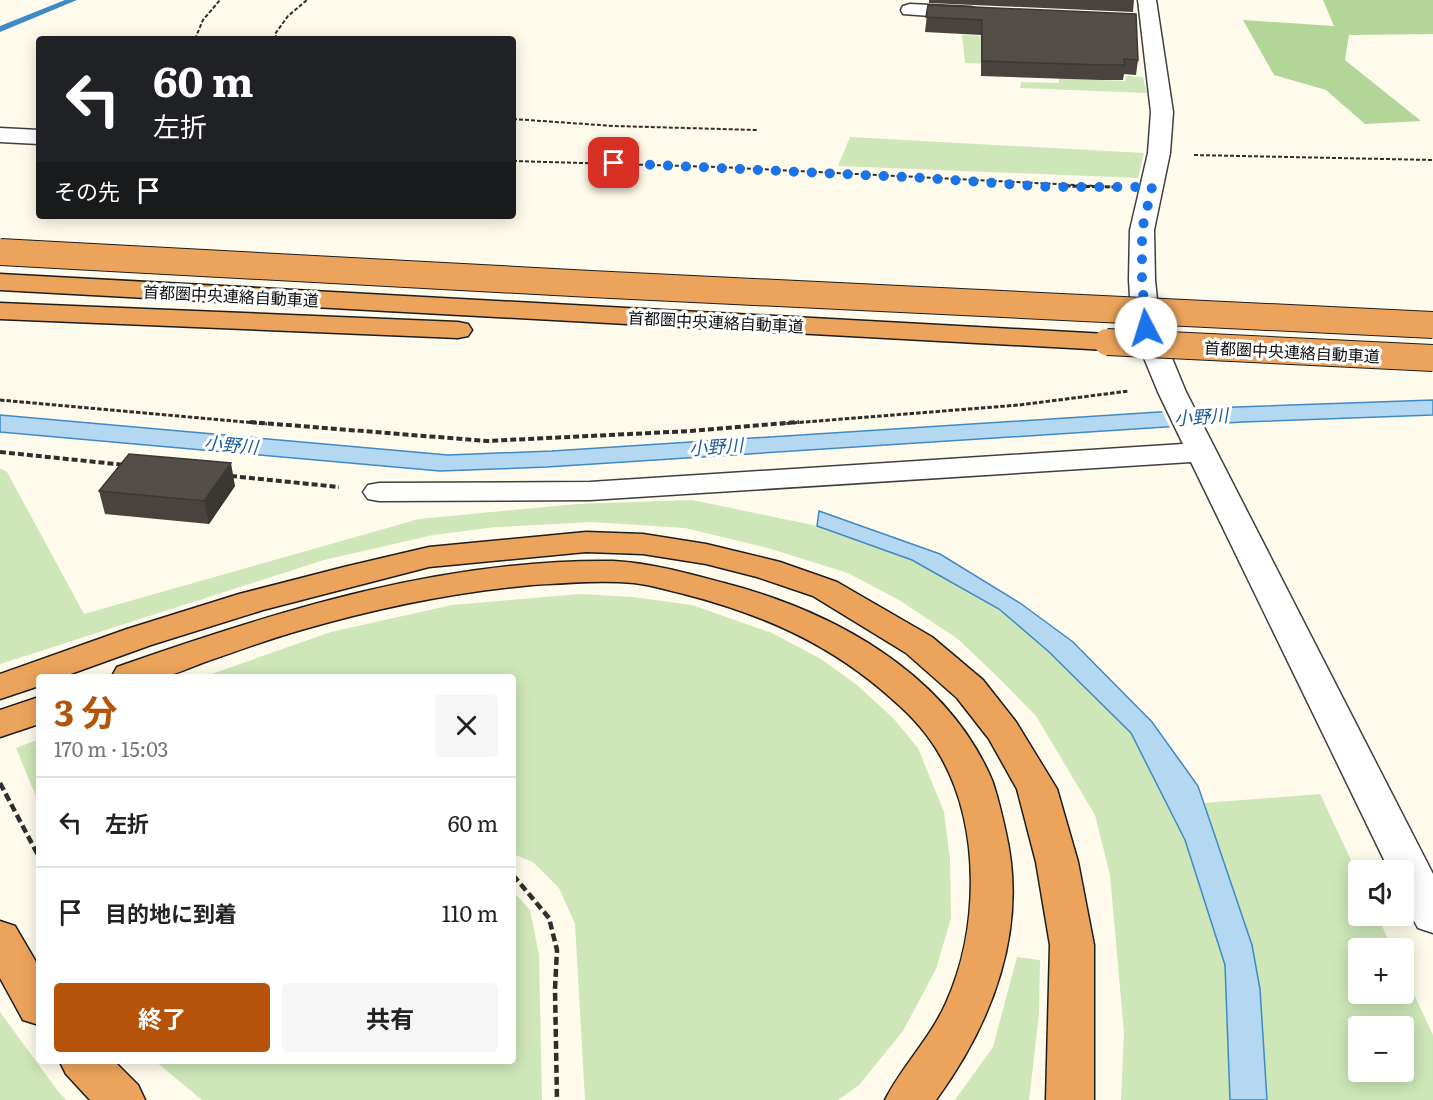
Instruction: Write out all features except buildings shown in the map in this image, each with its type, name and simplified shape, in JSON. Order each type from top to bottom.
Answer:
[{"type":"highway","name":"首都圏中央連絡自動車道","points":[[0,252],[603,285],[1433,325]]},
{"type":"highway","name":"首都圏中央連絡自動車道","points":[[0,282],[1433,358]]},
{"type":"highway","points":[[0,310],[850,347],[1107,342]]},
{"type":"highway","points":[[36,674],[139,637],[251,602],[429,557],[586,542],[644,544],[706,554],[768,569],[825,589],[918,645],[970,689],[1003,731],[1037,789],[1057,861],[1072,945],[1070,1100]]},
{"type":"highway","points":[[136,674],[225,642],[370,600],[449,584],[512,576],[577,572],[636,573],[733,594],[792,615],[835,637],[912,695],[949,735],[972,779],[993,865],[992,924],[976,990],[946,1047],[909,1100]]},
{"type":"highway","points":[[0,687],[36,674]]},
{"type":"highway","points":[[0,724],[36,711]]},
{"type":"highway","points":[[0,938],[36,1002]]},
{"type":"highway","points":[[86,1064],[121,1100]]},
{"type":"street","points":[[910,10],[994,14]]},
{"type":"street","points":[[1125,20],[1148,11],[1162,112],[1159,153],[1142,230],[1146,328],[1171,389],[1433,916]]},
{"type":"street","points":[[0,135],[36,137]]},
{"type":"street","points":[[379,492],[590,491],[1199,445]]},
{"type":"path","points":[[196,36],[203,20],[220,0]]},
{"type":"path","points":[[276,36],[288,16],[307,0]]},
{"type":"path","points":[[516,119],[614,126],[757,130]]},
{"type":"path","points":[[1159,153],[1229,157],[1433,160]]},
{"type":"path","points":[[516,161],[614,163],[925,178],[1048,187],[1152,187]]},
{"type":"path","points":[[0,400],[357,432],[487,441],[691,431],[1019,405],[1171,389]]},
{"type":"path","points":[[0,452],[129,465]]},
{"type":"path","points":[[223,475],[379,492]]},
{"type":"path","points":[[0,783],[36,851]]},
{"type":"path","points":[[516,878],[549,918],[557,950],[555,989],[557,1100]]},
{"type":"green space","points":[[1323,0],[1433,0],[1433,34],[1349,35],[1345,60],[1421,121],[1365,124],[1326,90],[1274,75],[1243,20],[1334,26]]},
{"type":"green space","points":[[962,35],[1049,39],[1022,65],[965,63]]},
{"type":"green space","points":[[1060,47],[1135,52],[1140,63],[1110,62],[1073,79],[1125,81],[1126,76],[1143,77],[1147,93],[1020,88],[1021,82],[1059,83]]},
{"type":"green space","points":[[850,137],[1144,153],[1138,178],[838,166]]},
{"type":"green space","points":[[0,468],[7,472],[84,614],[419,519],[577,504],[692,500],[817,526],[912,560],[999,609],[1048,651],[1131,733],[1185,840],[1225,965],[1230,1100],[1121,1100],[1124,1033],[1110,875],[1095,815],[1036,716],[1004,683],[958,639],[899,600],[848,573],[768,548],[685,528],[592,522],[496,527],[433,535],[324,560],[0,664]]},
{"type":"green space","points":[[580,594],[633,597],[692,605],[772,633],[821,659],[857,685],[893,718],[918,748],[944,812],[950,859],[951,918],[936,969],[903,1031],[859,1085],[838,1100],[585,1100],[575,924],[559,888],[533,862],[516,855],[516,674],[212,674],[331,632],[452,605]]},
{"type":"green space","points":[[36,740],[36,797],[16,748]]},
{"type":"green space","points":[[1320,794],[1351,860],[1348,860],[1348,926],[1382,926],[1387,938],[1348,938],[1348,1004],[1414,1004],[1414,994],[1433,1035],[1433,1100],[1267,1100],[1260,989],[1204,803]]},
{"type":"green space","points":[[516,894],[530,910],[539,955],[542,1100],[202,1100],[159,1064],[516,1064]]},
{"type":"green space","points":[[1017,957],[1040,960],[1039,1014],[1029,1100],[955,1100],[993,1047]]},
{"type":"green space","points":[[0,1012],[36,1064],[66,1100],[0,1100]]},
{"type":"water","name":"小野川","points":[[1433,400],[1433,415],[1242,422],[547,467],[440,471],[0,432],[0,415],[448,455],[552,451],[1236,407]]},
{"type":"water","points":[[819,511],[940,554],[1020,603],[1073,642],[1152,722],[1198,786],[1252,945],[1260,989],[1267,1100],[1230,1100],[1225,965],[1185,840],[1131,733],[1048,651],[999,609],[912,560],[817,526]]},
{"type":"pier","points":[[1214,405],[1224,426],[1171,430],[1161,409]]},
{"type":"waterway","points":[[0,29],[73,0]]},
{"type":"route","points":[[614,163],[925,178],[1048,187],[1152,187],[1142,230],[1142,280],[1146,328]]}]
